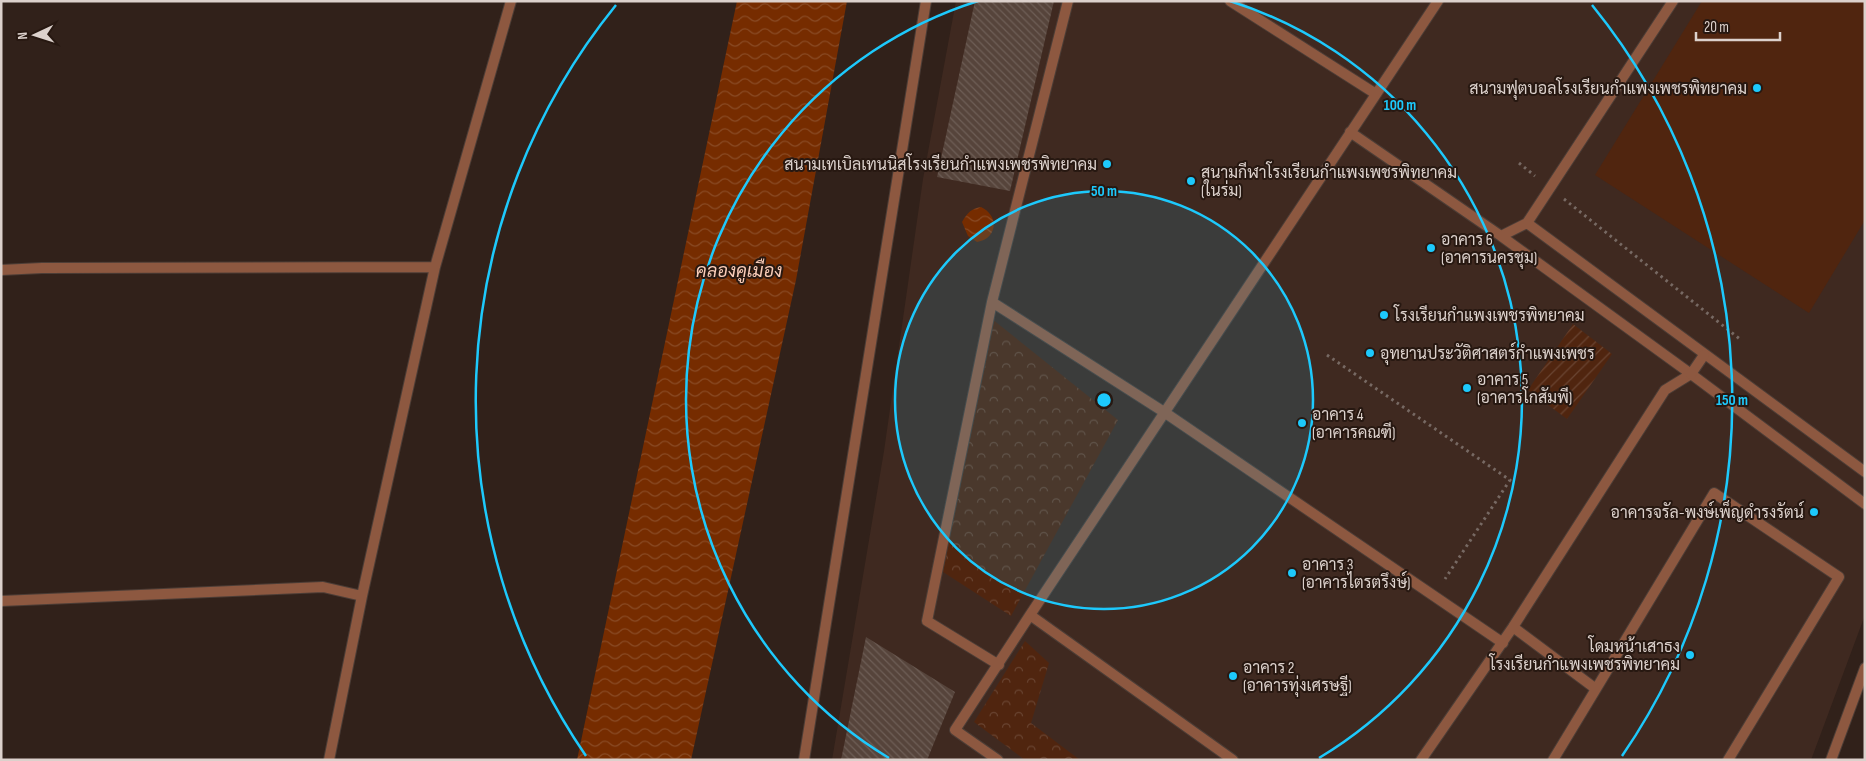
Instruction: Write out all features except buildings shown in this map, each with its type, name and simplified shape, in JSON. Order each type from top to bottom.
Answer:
[{"type":"street","points":[[329,760],[362,596],[435,268],[511,1]]},
{"type":"street","points":[[804,760],[926,1]]},
{"type":"street","points":[[999,665],[927,621],[992,302],[1068,1]]},
{"type":"street","points":[[1230,1],[1376,94]]},
{"type":"street","points":[[998,760],[955,730],[1438,1]]},
{"type":"street","points":[[1501,236],[1528,223],[1673,1]]},
{"type":"street","points":[[1350,132],[1501,236],[1691,374],[1865,504]]},
{"type":"street","points":[[1528,223],[1704,355],[1865,472]]},
{"type":"street","points":[[1,270],[42,268],[435,268]]},
{"type":"street","points":[[992,302],[1164,412],[1502,643]]},
{"type":"street","points":[[1421,760],[1513,627],[1665,390],[1691,374],[1704,355]]},
{"type":"street","points":[[1552,760],[1714,493],[1839,577],[1728,760]]},
{"type":"street","points":[[1,601],[323,587],[362,596]]},
{"type":"street","points":[[1030,615],[1233,760]]},
{"type":"street","points":[[1513,627],[1596,689]]},
{"type":"street","points":[[1832,760],[1865,668]]},
{"type":"path","points":[[1519,163],[1542,181]]},
{"type":"path","points":[[1557,193],[1741,340]]},
{"type":"path","points":[[1327,355],[1510,480],[1440,586]]},
{"type":"shaded area","name":"โรงเรียนกำแพงเพชรพิทยาคม","points":[[956,1],[1865,1],[1865,615],[1811,760],[832,760],[884,451],[923,179]]},
{"type":"green space","name":"สนามฟุตบอลโรงเรียนกำแพงเพชรพิทยาคม","points":[[1702,1],[1865,1],[1865,220],[1809,313],[1595,175]]},
{"type":"green space","points":[[992,319],[1118,420],[1011,616],[940,570]]},
{"type":"green space","points":[[1573,324],[1612,354],[1567,419],[1528,390]]},
{"type":"green space","points":[[1025,641],[1049,663],[1031,723],[1080,760],[1025,760],[974,722]]},
{"type":"water","name":"คลองคูเมือง","points":[[737,1],[847,1],[796,280],[691,760],[577,760]]},
{"type":"water","points":[[981,207],[991,216],[994,227],[989,237],[977,242],[968,236],[962,222],[970,212]]},
{"type":"place","name":"สนามฟุตบอลโรงเรียนกำแพงเพชรพิทยาคม","points":[[1757,88]]},
{"type":"place","name":"สนามเทเบิลเทนนิสโรงเรียนกำแพงเพชรพิทยาคม","points":[[1107,164]]},
{"type":"place","name":"สนามกีฬาโรงเรียนกำแพงเพชรพิทยาคม (ในร่ม)","points":[[1191,181]]},
{"type":"place","name":"อาคาร 6 (อาคารนครชุม)","points":[[1431,248]]},
{"type":"place","name":"โรงเรียนกำแพงเพชรพิทยาคม","points":[[1384,315]]},
{"type":"place","name":"อุทยานประวัติศาสตร์กำแพงเพชร","points":[[1370,353]]},
{"type":"place","name":"อาคาร 5 (อาคารโกสัมพี)","points":[[1467,388]]},
{"type":"place","name":"อาคาร 4 (อาคารคณฑี)","points":[[1302,423]]},
{"type":"place","name":"อาคารจรัล-พงษ์เพ็ญดำรงรัตน์","points":[[1814,512]]},
{"type":"place","name":"อาคาร 3 (อาคารไตรตรึงษ์)","points":[[1292,573]]},
{"type":"place","name":"โดมหน้าเสาธง โรงเรียนกำแพงเพชรพิทยาคม","points":[[1690,655]]},
{"type":"place","name":"อาคาร 2 (อาคารทุ่งเศรษฐี)","points":[[1233,676]]}]
